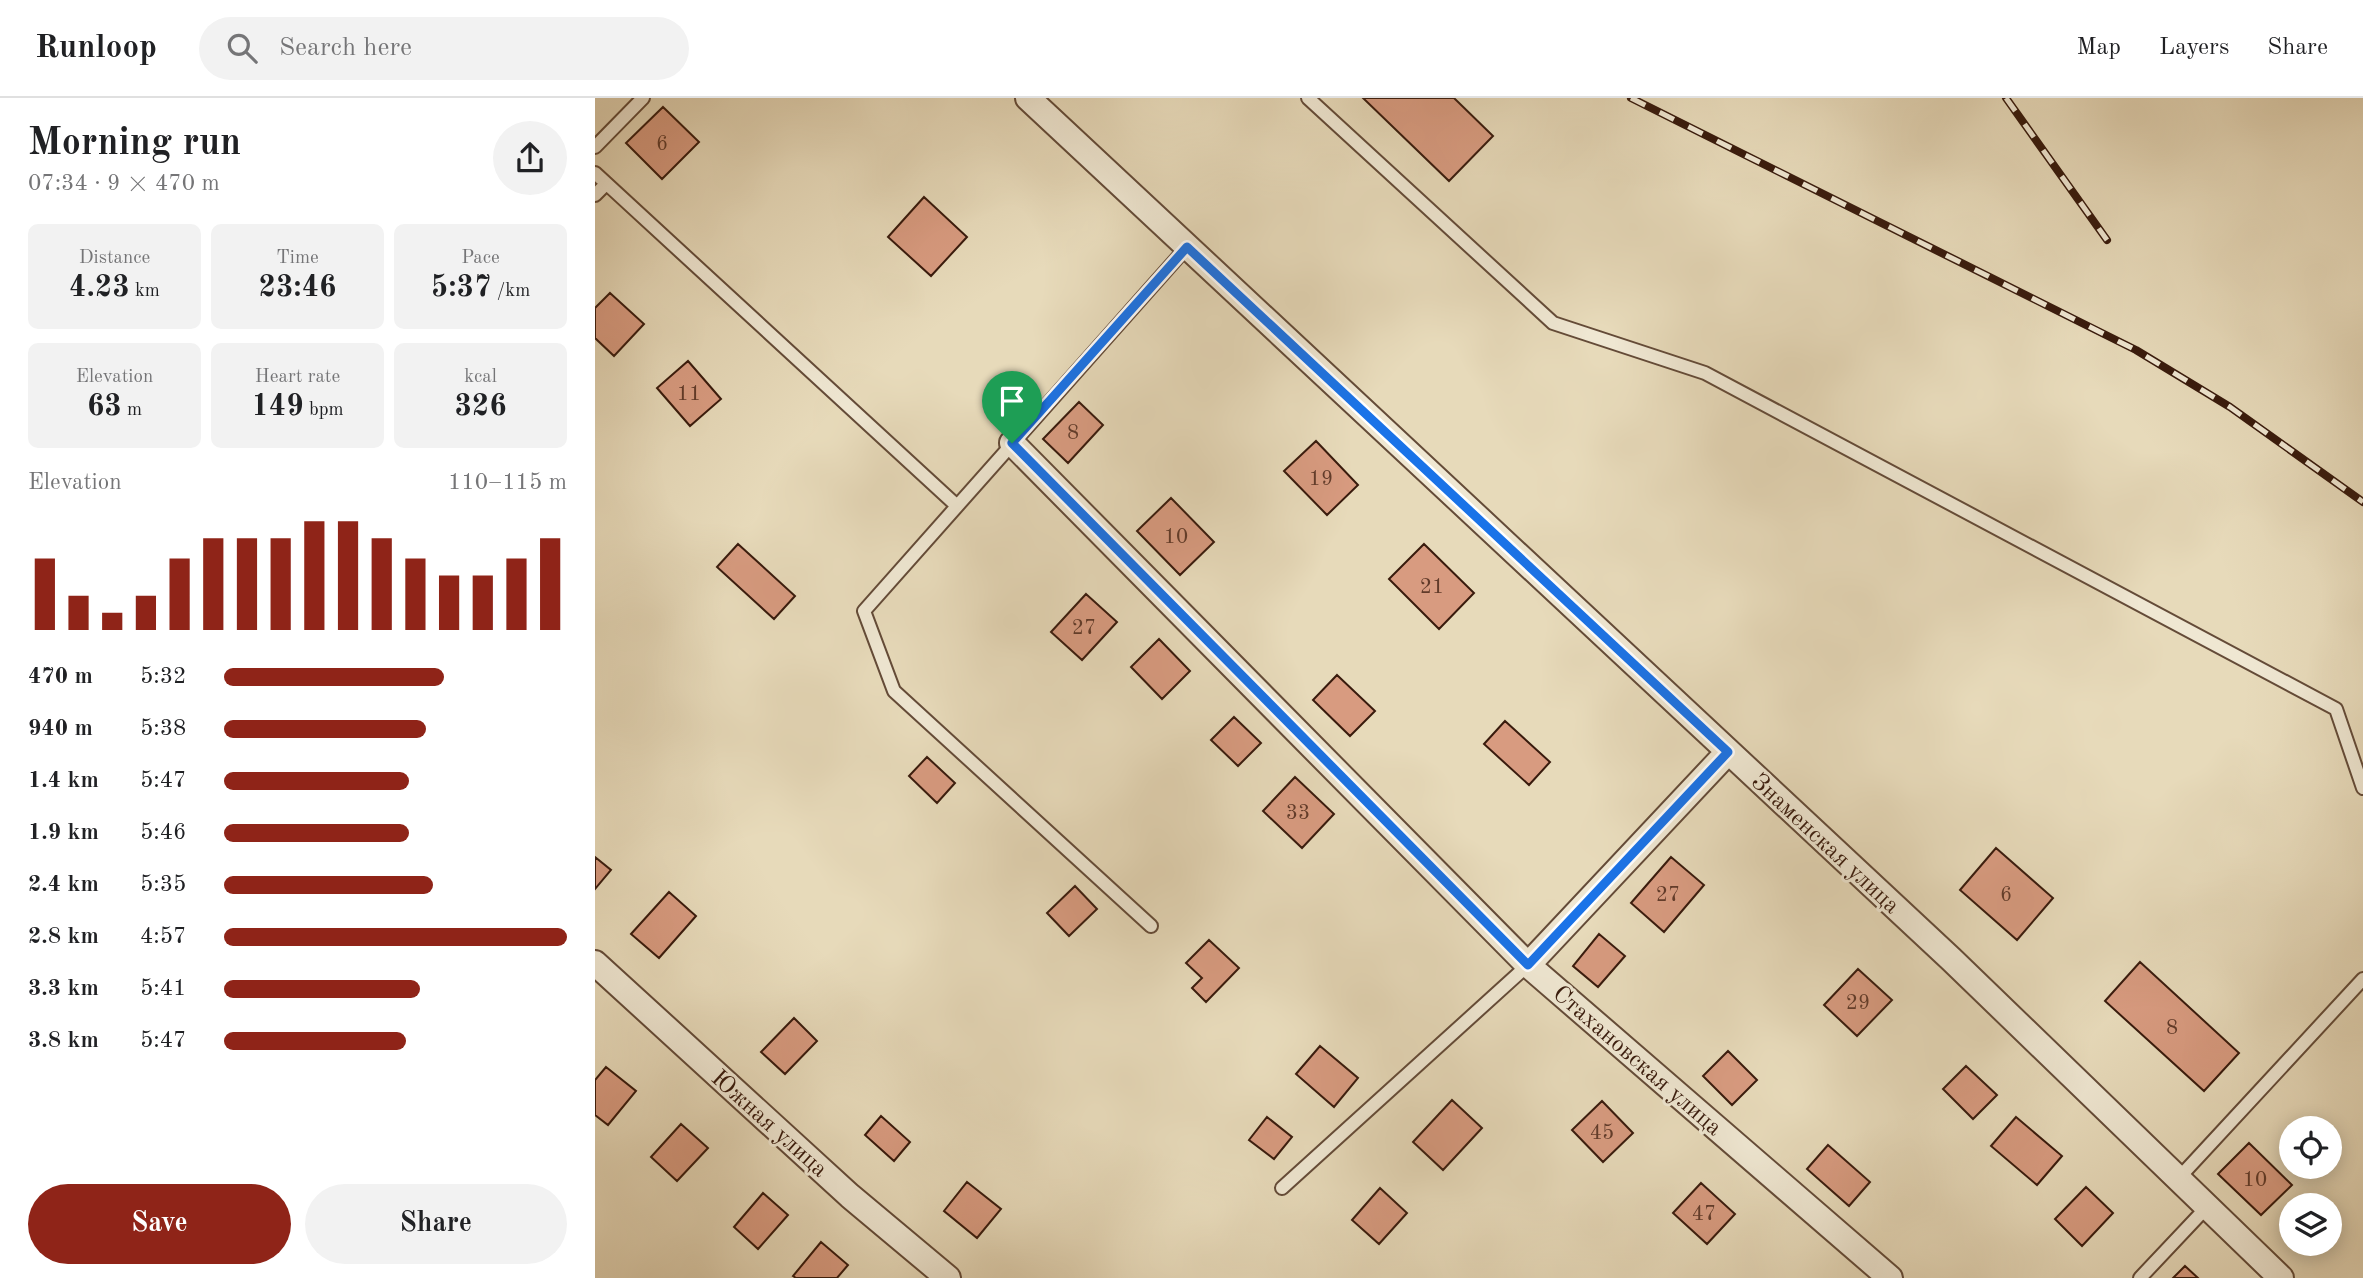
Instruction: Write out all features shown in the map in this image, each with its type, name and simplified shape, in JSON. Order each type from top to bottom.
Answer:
[{"type":"street","name":"Знаменская улица","points":[[1028,98],[1951,960],[2177,1181],[2281,1278]]},
{"type":"street","name":"Стахановская улица","points":[[1012,443],[1528,965],[1890,1278]]},
{"type":"street","points":[[1528,965],[1728,752]]},
{"type":"street","name":"Южная улица","points":[[595,963],[850,1196],[949,1278]]},
{"type":"lane","points":[[595,147],[643,98]]},
{"type":"lane","points":[[1308,98],[1553,323],[1705,373],[2336,709],[2363,788]]},
{"type":"lane","points":[[595,173],[957,506]]},
{"type":"lane","points":[[595,195],[607,184]]},
{"type":"lane","points":[[1151,926],[894,691],[864,611],[1187,247]]},
{"type":"lane","points":[[1282,1188],[1528,965]]},
{"type":"lane","points":[[2177,1181],[2363,979]]},
{"type":"lane","points":[[2140,1278],[2206,1208]]},
{"type":"building","points":[[1363,98],[1454,98],[1493,136],[1449,181]]},
{"type":"building","points":[[663,107],[699,142],[662,179],[626,143]]},
{"type":"building","points":[[924,197],[967,237],[931,276],[888,237]]},
{"type":"building","points":[[610,293],[644,324],[614,356],[595,338],[595,308]]},
{"type":"building","points":[[688,361],[721,399],[690,426],[657,388]]},
{"type":"building","points":[[1079,402],[1103,425],[1068,463],[1043,439]]},
{"type":"building","points":[[1316,441],[1358,485],[1327,515],[1284,471]]},
{"type":"building","points":[[1171,498],[1214,542],[1180,575],[1137,531]]},
{"type":"building","points":[[738,544],[795,596],[774,619],[717,567]]},
{"type":"building","points":[[1424,544],[1474,593],[1439,629],[1389,579]]},
{"type":"building","points":[[1086,594],[1117,622],[1082,660],[1051,632]]},
{"type":"building","points":[[1159,639],[1190,671],[1162,699],[1131,667]]},
{"type":"building","points":[[1337,675],[1375,711],[1350,736],[1313,700]]},
{"type":"building","points":[[1234,717],[1261,743],[1238,766],[1211,740]]},
{"type":"building","points":[[1505,721],[1550,762],[1529,785],[1484,744]]},
{"type":"building","points":[[927,757],[955,783],[937,803],[909,776]]},
{"type":"building","points":[[1295,777],[1334,814],[1302,848],[1263,811]]},
{"type":"building","points":[[1996,848],[2053,898],[2017,940],[1960,890]]},
{"type":"building","points":[[595,857],[611,870],[595,889]]},
{"type":"building","points":[[1671,857],[1704,885],[1664,932],[1631,903]]},
{"type":"building","points":[[1075,886],[1097,909],[1069,936],[1047,913]]},
{"type":"building","points":[[669,892],[696,916],[659,958],[631,934]]},
{"type":"building","points":[[1599,934],[1625,956],[1598,987],[1573,966]]},
{"type":"building","points":[[1209,940],[1239,968],[1206,1002],[1192,988],[1202,978],[1186,963]]},
{"type":"building","points":[[2140,962],[2239,1053],[2204,1091],[2105,1001]]},
{"type":"building","points":[[1858,969],[1892,1000],[1857,1036],[1824,1005]]},
{"type":"building","points":[[794,1018],[817,1041],[785,1074],[761,1052]]},
{"type":"building","points":[[1320,1046],[1358,1078],[1334,1107],[1296,1074]]},
{"type":"building","points":[[1728,1051],[1757,1080],[1732,1105],[1703,1076]]},
{"type":"building","points":[[1966,1066],[1997,1095],[1973,1119],[1943,1089]]},
{"type":"building","points":[[606,1067],[636,1091],[608,1125],[595,1115],[595,1080]]},
{"type":"building","points":[[1452,1100],[1482,1128],[1443,1170],[1413,1142]]},
{"type":"building","points":[[1602,1101],[1633,1133],[1603,1162],[1572,1130]]},
{"type":"building","points":[[881,1116],[910,1142],[894,1161],[865,1135]]},
{"type":"building","points":[[1267,1117],[1292,1137],[1274,1159],[1249,1140]]},
{"type":"building","points":[[2016,1117],[2062,1156],[2037,1185],[1991,1146]]},
{"type":"building","points":[[681,1124],[708,1148],[677,1181],[651,1157]]},
{"type":"building","points":[[2249,1143],[2279,1172],[2279,1179],[2286,1179],[2292,1185],[2284,1193],[2279,1193],[2279,1198],[2261,1215],[2218,1174]]},
{"type":"building","points":[[1828,1145],[1870,1182],[1849,1206],[1807,1169]]},
{"type":"building","points":[[967,1182],[1001,1209],[977,1238],[944,1211]]},
{"type":"building","points":[[1701,1183],[1735,1214],[1707,1244],[1673,1213]]},
{"type":"building","points":[[2086,1187],[2113,1213],[2082,1246],[2055,1219]]},
{"type":"building","points":[[1380,1188],[1407,1213],[1379,1244],[1352,1220]]},
{"type":"building","points":[[763,1193],[788,1215],[758,1249],[734,1227]]},
{"type":"building","points":[[821,1242],[848,1265],[837,1278],[793,1276]]},
{"type":"building","points":[[2185,1266],[2198,1278],[2173,1278]]},
{"type":"railway","points":[[1631,98],[2136,350],[2230,407],[2363,502]]},
{"type":"railway","points":[[2006,98],[2107,240]]},
{"type":"route","points":[[1187,247],[1728,752],[1528,965],[1012,443],[1187,247]]}]
